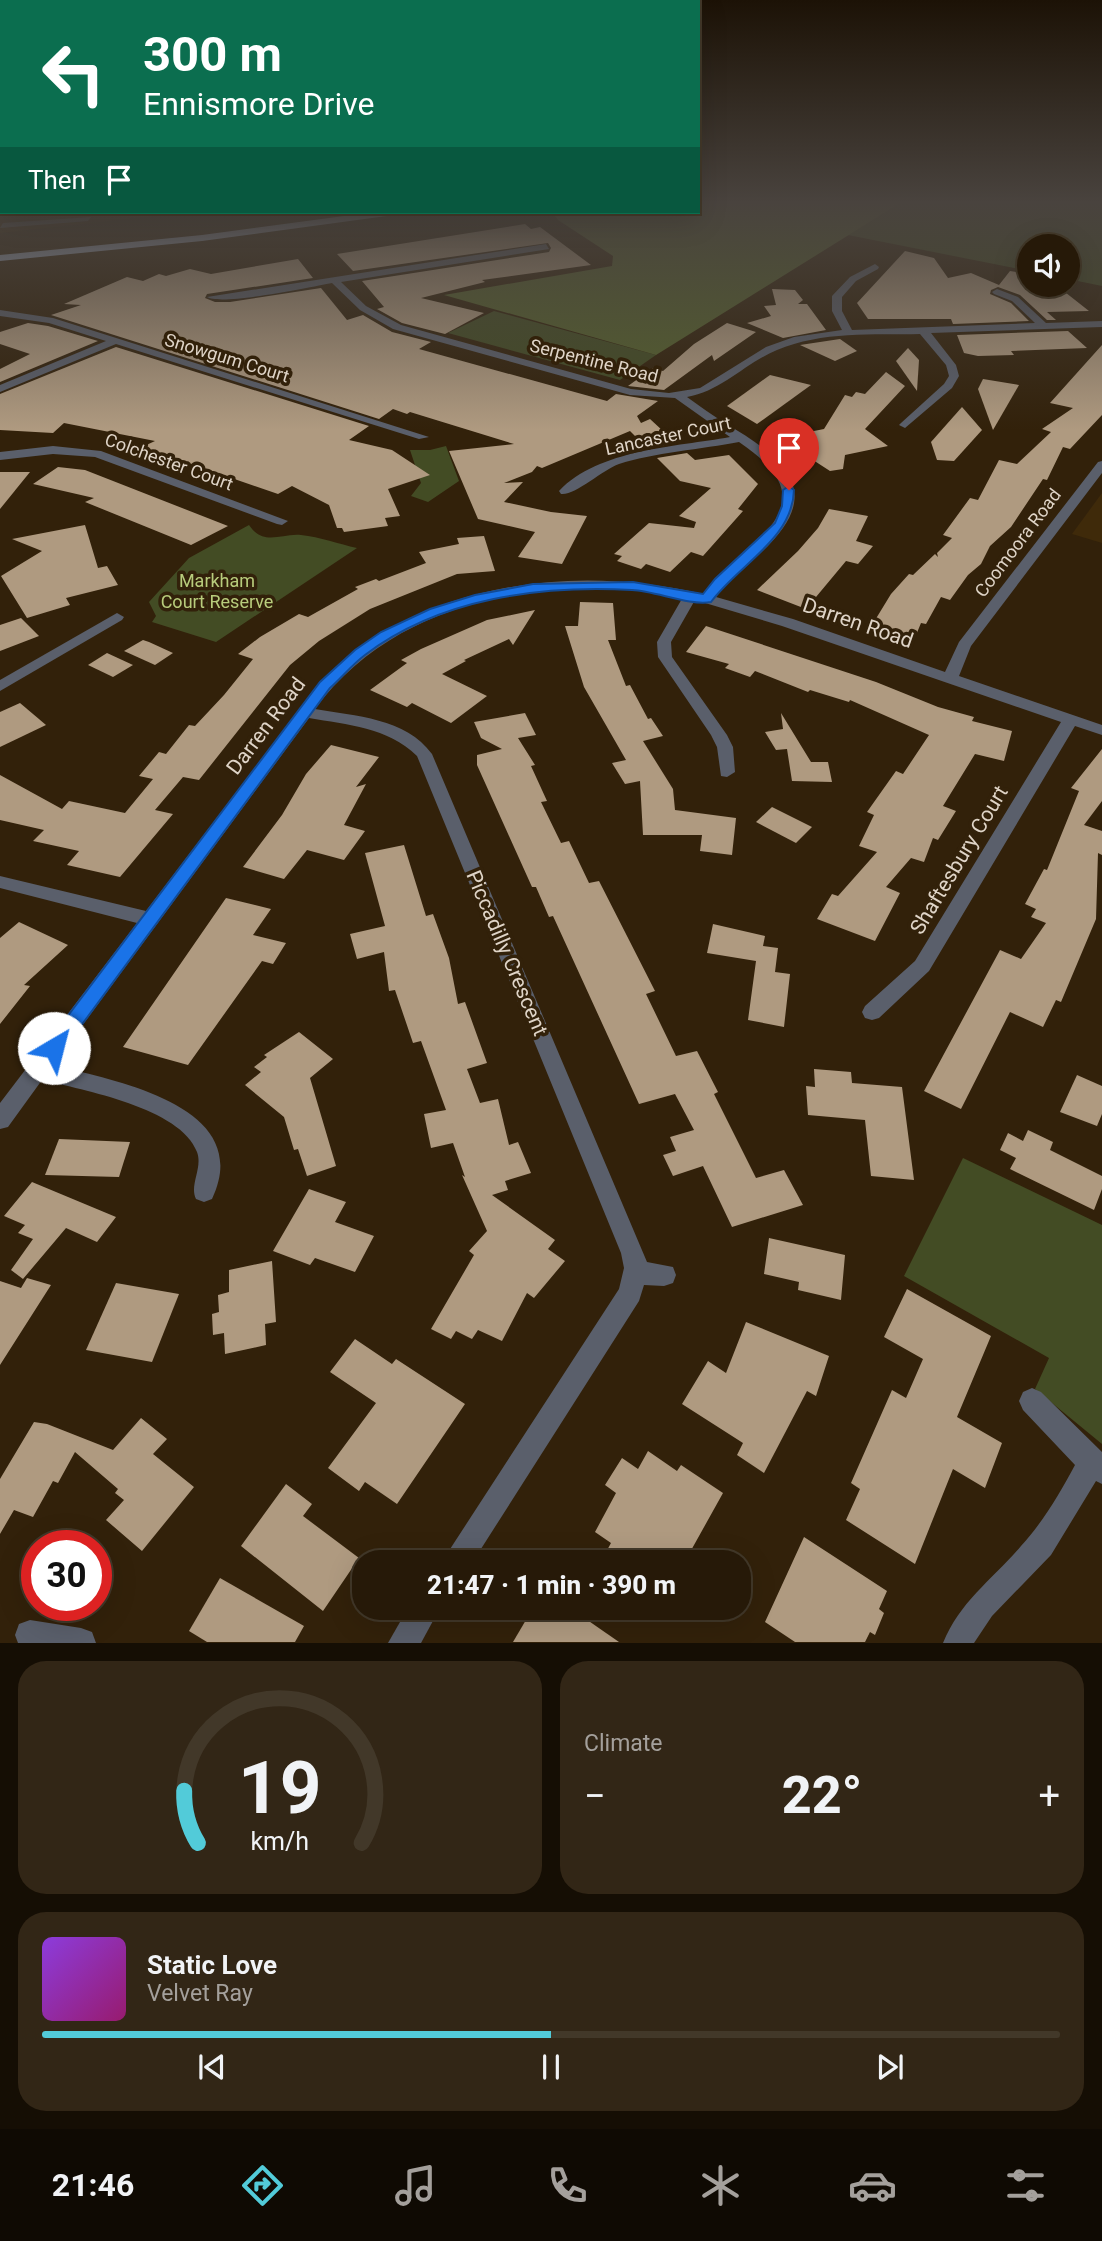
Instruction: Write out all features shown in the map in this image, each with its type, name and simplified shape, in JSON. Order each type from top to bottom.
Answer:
[{"type":"street","points":[[212,297],[362,277]]},
{"type":"street","points":[[848,332],[837,312],[837,296],[857,277]]},
{"type":"street","name":"Serpentine Road","points":[[335,281],[376,317],[409,331],[630,392],[677,396],[715,386],[760,354],[808,336],[848,332],[1102,324]]},
{"type":"street","points":[[997,292],[1015,299],[1042,325]]},
{"type":"street","name":"Snowgum Court","points":[[0,313],[50,320],[423,437]]},
{"type":"street","points":[[905,425],[948,386],[954,376],[951,365],[922,329]]},
{"type":"street","points":[[0,389],[114,341]]},
{"type":"street","points":[[694,393],[706,413]]},
{"type":"street","points":[[677,396],[743,438],[771,460],[783,474],[789,490],[788,506],[780,524],[719,582],[699,597],[664,642],[665,657],[725,747],[727,772]]},
{"type":"street","name":"Lancaster Court","points":[[565,491],[596,470],[616,461],[743,438]]},
{"type":"street","name":"Colchester Court","points":[[0,456],[53,450],[97,454],[282,522]]},
{"type":"street","name":"Coomoora Road","points":[[950,678],[964,645],[1102,464]]},
{"type":"street","name":"Darren Road","points":[[0,1120],[304,712],[343,667],[378,639],[414,621],[467,601],[533,588],[576,585],[633,586],[699,597],[738,607],[1102,730]]},
{"type":"street","points":[[0,686],[117,617]]},
{"type":"street","name":"Coomoora Road","points":[[928,671],[964,645]]},
{"type":"street","name":"Piccadilly Crescent","points":[[304,712],[385,729],[411,740],[424,754],[627,1235],[633,1253],[635,1273]]},
{"type":"street","name":"Shaftesbury Court","points":[[872,1012],[922,966],[1071,719]]},
{"type":"street","points":[[0,882],[150,919]]},
{"type":"street","points":[[38,1070],[159,1106],[179,1116],[195,1128],[205,1141],[210,1155],[211,1172],[204,1192]]},
{"type":"street","points":[[463,1550],[630,1293],[635,1273],[664,1275]]},
{"type":"street","points":[[958,1643],[978,1610],[1000,1585],[1030,1558],[1054,1529],[1096,1466],[1032,1401]]},
{"type":"street","points":[[403,1643],[417,1620]]},
{"type":"street","points":[[30,1635],[80,1643]]},
{"type":"shaded area","points":[[1102,493],[1102,543],[1072,534]]},
{"type":"green space","points":[[550,277],[782,277],[656,355],[444,295]]},
{"type":"green space","points":[[1080,277],[1102,277],[1102,286],[1080,281]]},
{"type":"green space","points":[[494,311],[656,355],[620,380],[448,333]]},
{"type":"green space","points":[[446,446],[459,481],[428,502],[411,496],[421,483],[410,450],[430,450]]},
{"type":"green space","name":"Markham Court Reserve","points":[[249,525],[261,536],[273,538],[301,535],[357,548],[216,642],[152,622],[156,616],[149,602],[189,558]]},
{"type":"green space","points":[[963,1158],[1102,1225],[1102,1444],[1035,1389],[1049,1358],[904,1276]]},
{"type":"building","points":[[127,277],[143,281],[153,277],[312,277],[207,294],[205,298],[215,302],[230,302],[321,288],[347,320],[363,315],[392,332],[431,342],[419,349],[607,401],[616,394],[658,401],[637,416],[641,423],[650,419],[676,443],[647,448],[630,431],[542,468],[537,466],[532,472],[504,483],[523,482],[504,502],[587,516],[562,564],[518,557],[535,532],[478,519],[449,451],[514,444],[410,412],[407,414],[393,409],[379,419],[51,315],[81,305],[64,304]]},
{"type":"building","points":[[390,277],[506,277],[482,280],[485,282],[421,298],[484,313],[445,334],[402,323],[377,309],[384,307],[362,281]]},
{"type":"building","points":[[881,277],[980,277],[999,285],[1006,277],[1017,277],[1017,294],[998,287],[991,290],[990,294],[1011,303],[1029,321],[953,324],[951,319],[868,319],[857,303]]},
{"type":"building","points":[[772,289],[795,290],[803,300],[798,304],[807,304],[826,330],[783,338],[747,323],[771,316],[764,306],[776,305]]},
{"type":"building","points":[[1022,297],[1071,297],[1089,311],[1047,312],[1056,320],[1047,320]]},
{"type":"building","points":[[28,323],[98,341],[0,382],[0,369],[30,354],[0,344],[0,332]]},
{"type":"building","points":[[727,323],[756,332],[714,361],[712,355],[664,390],[628,386],[653,368],[663,371],[694,344]]},
{"type":"building","points":[[1068,331],[1087,348],[1011,351],[1014,355],[978,356],[964,353],[957,335]]},
{"type":"building","points":[[840,339],[857,351],[835,361],[800,345]]},
{"type":"building","points":[[1102,345],[1102,415],[1070,449],[1063,447],[1047,480],[1043,479],[1011,527],[990,546],[981,564],[968,575],[950,600],[941,597],[926,624],[921,623],[914,640],[869,630],[891,594],[909,574],[913,575],[935,554],[938,557],[937,553],[952,538],[943,535],[970,498],[978,500],[999,460],[1017,464],[1051,432],[1042,429],[1073,408],[1050,403]]},
{"type":"building","points":[[116,347],[369,426],[349,440],[392,450],[430,475],[388,489],[400,516],[385,518],[388,526],[344,532],[342,528],[337,528],[329,505],[292,486],[278,494],[142,447],[155,441],[64,423],[53,433],[0,430],[0,394]]},
{"type":"building","points":[[908,348],[919,360],[917,391],[896,361]]},
{"type":"building","points":[[886,372],[905,386],[865,429],[888,446],[845,455],[843,469],[830,471],[779,438],[824,429],[845,395],[852,397],[856,392],[865,394]]},
{"type":"building","points":[[770,375],[811,385],[757,424],[727,406]]},
{"type":"building","points":[[983,379],[1019,385],[993,430],[978,389]]},
{"type":"building","points":[[962,407],[982,430],[954,461],[937,460],[931,442]]},
{"type":"building","points":[[687,453],[695,460],[729,455],[758,484],[738,509],[743,511],[703,556],[691,552],[670,572],[646,564],[641,569],[617,561],[622,556],[614,554],[649,523],[694,528],[696,522],[679,516],[711,488],[680,481],[657,458]]},
{"type":"building","points":[[58,467],[85,470],[228,526],[191,545],[85,502],[94,498],[33,484]]},
{"type":"building","points":[[0,472],[30,472],[0,509]]},
{"type":"building","points":[[829,509],[868,516],[856,541],[873,546],[858,564],[846,561],[806,609],[757,590],[798,551],[818,528]]},
{"type":"building","points":[[85,525],[98,568],[107,566],[118,585],[66,598],[70,605],[27,618],[1,576],[42,551],[12,539]]},
{"type":"building","points":[[484,536],[495,571],[457,574],[370,609],[319,641],[290,665],[199,780],[183,777],[155,810],[173,814],[120,877],[67,865],[79,851],[33,841],[44,830],[0,820],[0,775],[62,809],[69,801],[125,813],[153,779],[139,776],[159,752],[166,754],[189,725],[195,726],[224,695],[253,659],[238,654],[260,637],[299,614],[308,617],[358,589],[355,587],[426,563],[419,552],[459,544],[457,538]]},
{"type":"building","points":[[580,602],[613,603],[616,640],[608,640],[626,686],[630,685],[648,719],[651,718],[663,736],[643,741],[673,789],[675,810],[736,818],[732,855],[700,851],[702,835],[643,835],[640,781],[625,784],[612,763],[626,760],[584,687],[565,626],[578,626]]},
{"type":"building","points":[[535,610],[513,645],[509,639],[464,660],[466,661],[442,674],[487,696],[451,723],[412,703],[407,707],[370,690],[407,663],[401,660],[421,649],[487,620]]},
{"type":"building","points":[[21,618],[39,636],[0,651],[0,625]]},
{"type":"building","points":[[706,626],[876,682],[938,707],[974,717],[972,721],[1012,731],[1004,761],[975,754],[943,806],[956,811],[938,840],[933,838],[924,862],[911,858],[886,887],[900,893],[875,941],[817,919],[832,894],[838,896],[877,852],[859,846],[874,815],[867,812],[896,771],[903,774],[929,735],[850,700],[849,702],[810,690],[808,692],[755,671],[750,677],[725,668],[729,664],[686,652]]},
{"type":"building","points":[[143,640],[173,653],[155,665],[124,651]]},
{"type":"building","points":[[107,653],[133,665],[113,677],[88,665]]},
{"type":"building","points":[[20,703],[46,725],[0,747],[0,712]]},
{"type":"building","points":[[525,713],[536,735],[518,738],[535,765],[531,766],[547,801],[541,802],[561,843],[569,841],[589,883],[599,881],[655,991],[646,994],[676,1056],[697,1051],[718,1092],[714,1094],[756,1178],[784,1170],[803,1205],[732,1227],[703,1166],[673,1176],[663,1155],[676,1151],[670,1137],[694,1130],[675,1094],[639,1104],[553,916],[549,917],[536,887],[532,887],[477,765],[477,755],[502,749],[481,738],[474,722]]},
{"type":"building","points":[[781,713],[811,762],[828,762],[832,782],[792,781],[787,749],[776,750],[765,732],[783,729]]},
{"type":"building","points":[[331,745],[379,757],[356,787],[366,784],[344,825],[365,831],[344,860],[307,850],[284,879],[243,867],[282,815],[306,774]]},
{"type":"building","points":[[1102,749],[1102,801],[1084,825],[1102,831],[1102,855],[1098,853],[1096,919],[1061,1002],[1056,1000],[1043,1027],[1010,1012],[961,1109],[924,1091],[1000,950],[1021,959],[1046,923],[1031,917],[1036,909],[1025,904],[1044,869],[1047,870],[1079,791],[1071,788]]},
{"type":"building","points":[[772,807],[812,827],[796,843],[756,822]]},
{"type":"building","points":[[404,845],[426,916],[433,914],[449,958],[458,1004],[465,1002],[487,1063],[467,1069],[480,1103],[498,1099],[509,1145],[518,1142],[531,1173],[505,1181],[508,1190],[492,1195],[555,1240],[548,1249],[565,1261],[534,1298],[527,1293],[502,1341],[478,1330],[472,1339],[456,1331],[451,1339],[431,1329],[474,1255],[469,1251],[487,1231],[462,1175],[465,1177],[453,1143],[431,1148],[424,1114],[446,1110],[421,1041],[413,1043],[395,990],[389,991],[384,952],[357,959],[350,934],[385,926],[365,853]]},
{"type":"building","points":[[226,898],[271,909],[253,935],[286,943],[273,964],[262,961],[188,1065],[123,1047]]},
{"type":"building","points":[[19,922],[68,945],[24,985],[30,986],[0,1024],[0,938]]},
{"type":"building","points":[[713,924],[765,936],[763,946],[778,948],[775,972],[790,974],[784,1027],[748,1020],[756,961],[707,953]]},
{"type":"building","points":[[299,1032],[333,1059],[310,1078],[336,1166],[307,1176],[298,1149],[294,1150],[284,1117],[245,1085],[261,1072],[254,1067],[267,1057],[264,1055]]},
{"type":"building","points":[[814,1069],[851,1072],[852,1083],[902,1087],[914,1180],[871,1176],[865,1120],[808,1115],[806,1086],[815,1087]]},
{"type":"building","points":[[1077,1075],[1102,1086],[1102,1114],[1097,1126],[1060,1112]]},
{"type":"building","points":[[1028,1130],[1053,1142],[1050,1150],[1102,1176],[1102,1189],[1094,1210],[1010,1169],[1016,1158],[1000,1150],[1008,1133],[1023,1141]]},
{"type":"building","points":[[59,1139],[130,1142],[119,1177],[45,1175]]},
{"type":"building","points":[[32,1182],[116,1217],[97,1242],[66,1228],[23,1279],[11,1270],[33,1239],[18,1233],[25,1225],[4,1216]]},
{"type":"building","points":[[309,1189],[346,1202],[335,1222],[374,1236],[355,1272],[315,1258],[310,1265],[273,1251]]},
{"type":"building","points":[[769,1238],[845,1255],[841,1300],[798,1290],[799,1282],[764,1274]]},
{"type":"building","points":[[272,1261],[276,1322],[265,1324],[266,1345],[225,1354],[224,1333],[213,1335],[212,1314],[219,1312],[218,1295],[229,1292],[229,1270]]},
{"type":"building","points":[[27,1278],[51,1285],[0,1365],[0,1281],[21,1288]]},
{"type":"building","points":[[116,1283],[179,1294],[152,1362],[86,1350]]},
{"type":"building","points":[[907,1289],[991,1336],[957,1417],[1002,1443],[985,1488],[953,1469],[915,1564],[846,1520],[860,1489],[851,1483],[892,1390],[906,1398],[923,1359],[884,1337]]},
{"type":"building","points":[[746,1322],[829,1356],[816,1396],[807,1391],[764,1473],[737,1455],[743,1443],[682,1404],[708,1361],[726,1373]]},
{"type":"building","points":[[355,1339],[392,1364],[396,1359],[465,1404],[397,1504],[365,1482],[359,1491],[328,1468],[376,1403],[330,1372]]},
{"type":"building","points":[[141,1418],[167,1439],[153,1454],[194,1487],[142,1551],[106,1520],[124,1500],[115,1493],[118,1489],[75,1452],[58,1483],[53,1481],[33,1517],[14,1510],[0,1534],[0,1479],[34,1422],[47,1424],[113,1450]]},
{"type":"building","points":[[648,1451],[677,1471],[681,1465],[723,1493],[691,1550],[607,1550],[611,1543],[595,1532],[616,1493],[605,1485],[622,1458],[638,1469]]},
{"type":"building","points":[[286,1484],[312,1504],[303,1516],[352,1553],[352,1568],[323,1611],[241,1546]]},
{"type":"building","points":[[804,1537],[887,1591],[879,1609],[884,1613],[875,1635],[870,1632],[865,1642],[795,1642],[765,1622]]},
{"type":"building","points":[[220,1578],[304,1626],[295,1642],[207,1642],[189,1631]]},
{"type":"building","points":[[526,1620],[587,1620],[619,1642],[513,1642]]},
{"type":"route","points":[[54,1048],[325,685],[360,652],[406,624],[435,612],[475,598],[533,588],[605,584],[655,588],[707,599],[719,582],[780,524],[788,506],[789,490]]}]
